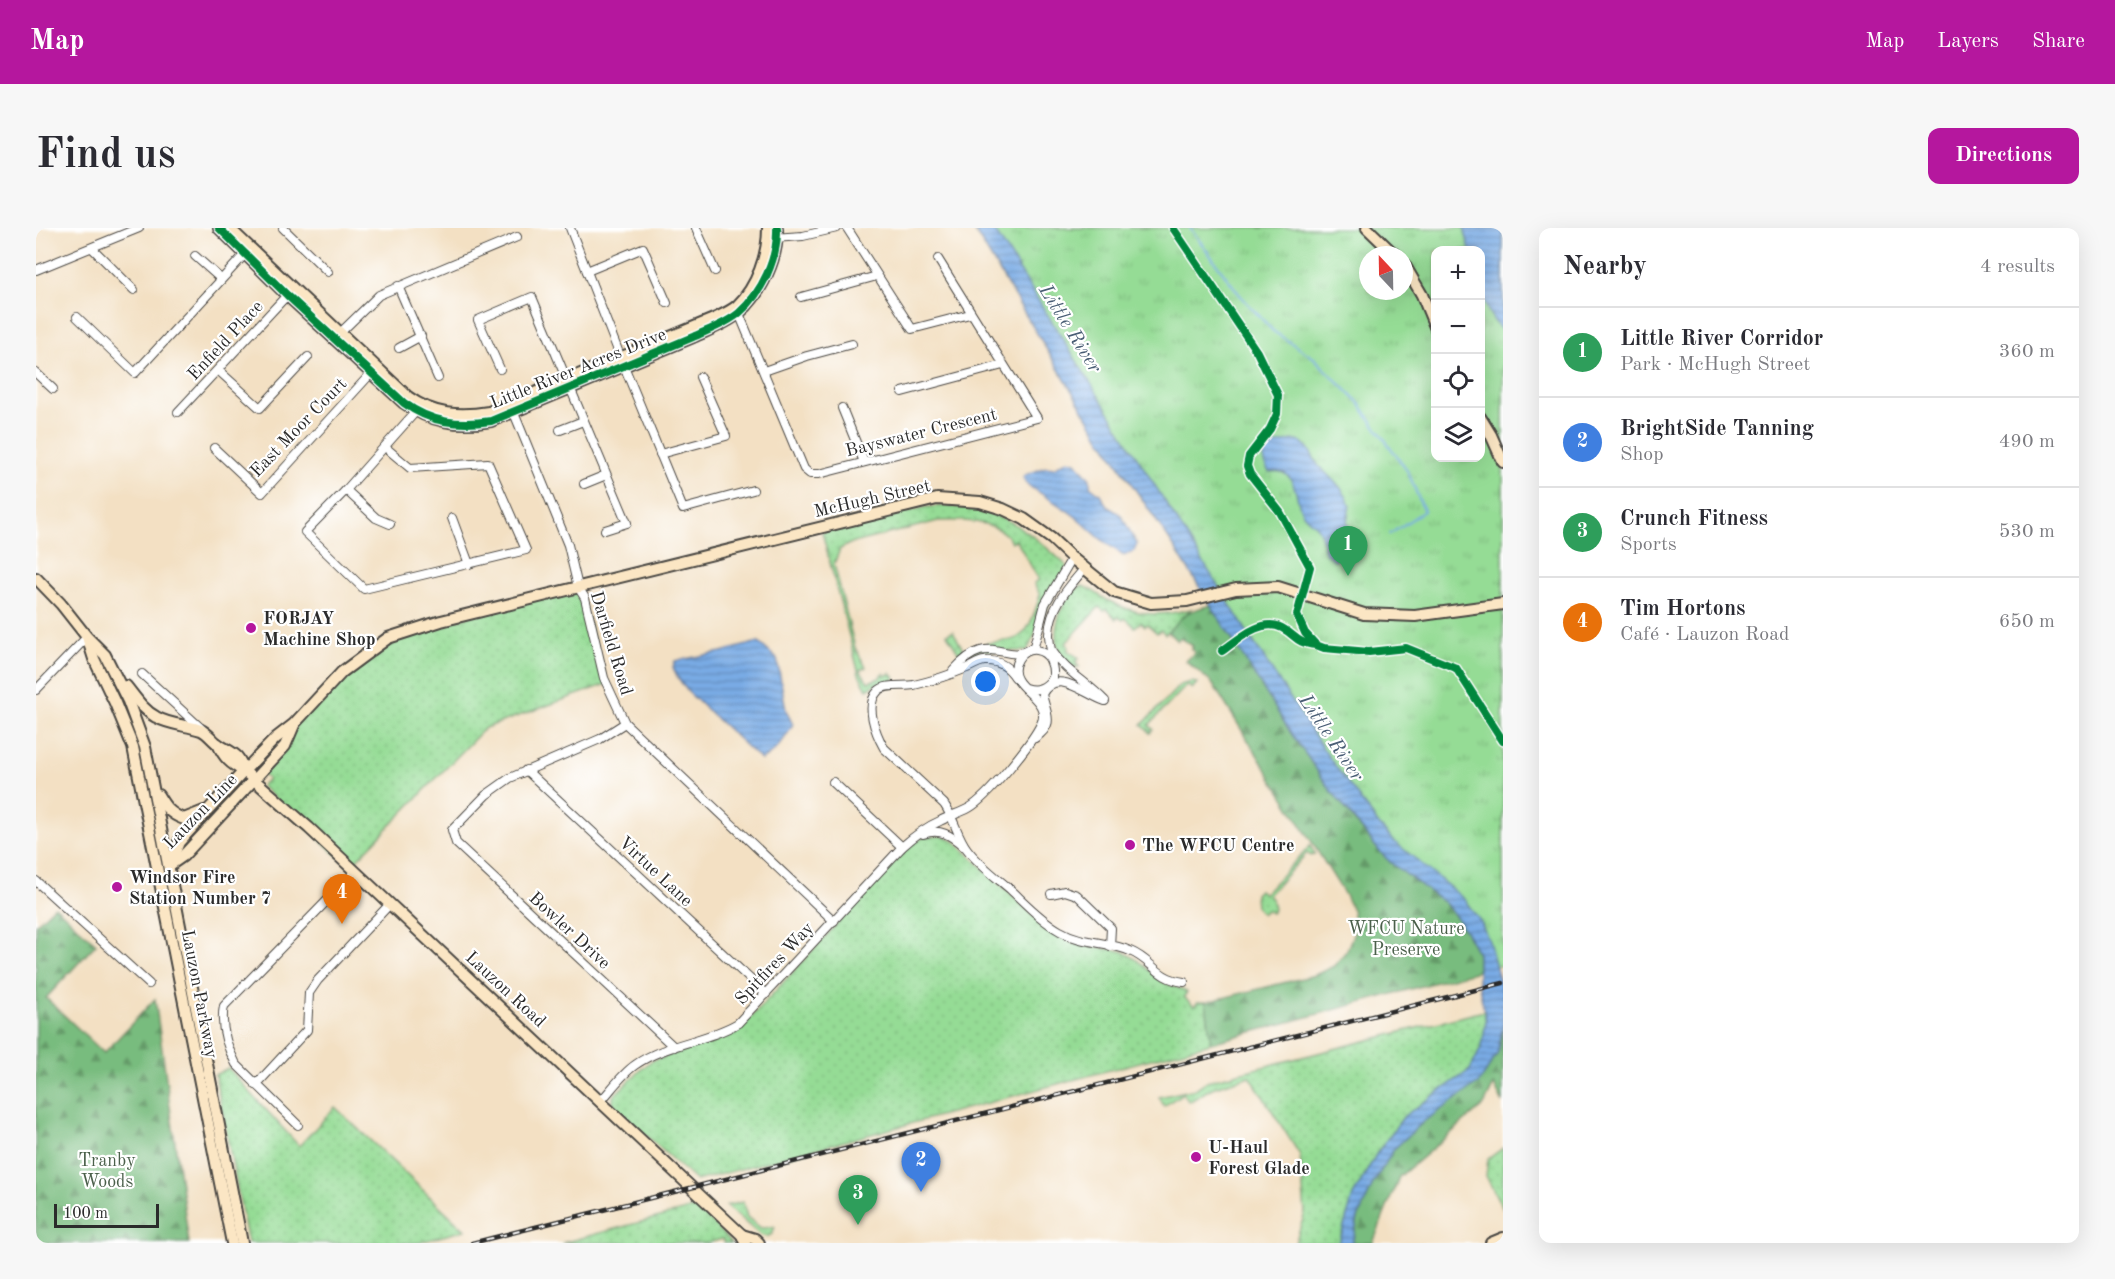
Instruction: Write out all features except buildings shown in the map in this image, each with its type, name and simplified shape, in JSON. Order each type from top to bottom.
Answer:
[{"type":"main road","name":"Little River Acres Drive","points":[[219,228],[247,251],[418,409],[467,416],[512,408],[738,310],[759,273],[773,233]]},
{"type":"main road","name":"Little River Acres Drive","points":[[229,228],[247,251]]},
{"type":"main road","points":[[1367,228],[1386,246]]},
{"type":"main road","points":[[1413,280],[1431,317]]},
{"type":"main road","points":[[1485,425],[1503,462]]},
{"type":"main road","name":"McHugh Street","points":[[244,771],[276,738],[294,724],[342,672],[388,638],[441,621],[937,499],[980,501],[1003,509],[1023,519],[1052,539],[1114,592],[1151,603],[1187,601],[1236,589],[1278,587],[1364,614],[1415,616],[1503,604]]},
{"type":"main road","points":[[36,578],[61,604],[87,637]]},
{"type":"main road","name":"Lauzon Parkway","points":[[87,637],[105,655],[116,675],[146,747],[242,1243]]},
{"type":"main road","name":"Lauzon Parkway","points":[[87,637],[94,659],[133,747],[232,1243]]},
{"type":"main road","points":[[116,675],[143,707],[154,716],[171,724],[204,731]]},
{"type":"main road","name":"McHugh Street","points":[[253,780],[285,746],[294,724]]},
{"type":"main road","name":"Lauzon Road","points":[[204,731],[218,744],[230,749],[240,758],[244,771],[253,780],[390,904],[743,1239],[755,1239],[759,1243]]},
{"type":"main road","name":"Lauzon Line","points":[[170,865],[179,842],[244,771]]},
{"type":"main road","name":"Lauzon Line","points":[[158,867],[170,865],[183,856],[253,780]]},
{"type":"main road","points":[[153,787],[167,810],[173,815],[184,819],[210,808]]},
{"type":"main road","points":[[1491,1243],[1503,1238]]},
{"type":"street","points":[[36,270],[139,228]]},
{"type":"street","points":[[283,228],[328,272]]},
{"type":"street","points":[[570,228],[683,509],[753,490]]},
{"type":"street","points":[[696,228],[715,271]]},
{"type":"street","points":[[773,233],[803,236],[837,228]]},
{"type":"street","points":[[847,228],[912,329],[970,314]]},
{"type":"street","points":[[337,336],[380,295],[517,237]]},
{"type":"street","points":[[92,248],[134,290]]},
{"type":"street","points":[[587,271],[643,248],[667,303]]},
{"type":"street","points":[[77,317],[135,372],[247,251]]},
{"type":"street","points":[[195,256],[220,279]]},
{"type":"street","name":"Bayswater Crescent","points":[[738,310],[804,469],[810,474],[819,474],[1037,418],[938,260]]},
{"type":"street","points":[[801,297],[877,276]]},
{"type":"street","points":[[398,286],[438,378]]},
{"type":"street","name":"Enfield Place","points":[[178,412],[290,292]]},
{"type":"street","points":[[500,369],[478,320],[532,297],[627,523],[605,530]]},
{"type":"street","points":[[399,348],[421,336]]},
{"type":"street","points":[[764,371],[852,344]]},
{"type":"street","points":[[218,370],[260,408],[308,357]]},
{"type":"street","points":[[902,392],[1003,365]]},
{"type":"street","name":"East Moor Court","points":[[214,448],[262,493],[374,370]]},
{"type":"street","points":[[36,373],[53,389]]},
{"type":"street","points":[[660,454],[726,436],[700,377]]},
{"type":"street","name":"Darfield Road","points":[[512,408],[568,545],[578,587],[585,598],[604,678],[625,723],[834,921]]},
{"type":"street","points":[[842,408],[864,462]]},
{"type":"street","points":[[385,447],[410,468],[488,463],[526,550],[364,589],[305,532],[418,409]]},
{"type":"street","points":[[560,430],[583,421]]},
{"type":"street","points":[[584,484],[606,475]]},
{"type":"street","points":[[346,490],[376,518],[390,524]]},
{"type":"street","points":[[452,518],[469,564]]},
{"type":"street","points":[[1018,681],[1015,665],[1020,657],[1034,646],[1045,604],[1072,558]]},
{"type":"street","points":[[1047,685],[1053,678],[1049,635],[1051,618],[1063,594],[1084,568]]},
{"type":"street","points":[[36,690],[87,637]]},
{"type":"street","points":[[952,673],[969,656],[980,651],[1017,655],[1037,650],[1045,654],[1052,662]]},
{"type":"street","points":[[1025,688],[1040,690],[1054,682],[1064,682],[1105,701],[1093,689],[1070,674],[1052,651]]},
{"type":"street","points":[[967,849],[952,815],[944,804],[884,748],[877,736],[872,700],[883,688],[911,686],[982,661],[994,662],[1004,665],[1034,695],[1042,712],[1042,721],[1034,738]]},
{"type":"street","name":"Lauzon Road","points":[[142,674],[204,731]]},
{"type":"street","name":"Spitfires Way","points":[[600,1102],[634,1065],[674,1047],[722,1033],[738,1023],[902,847],[913,837],[981,800],[1034,738],[1043,733],[1048,724],[1048,714],[1042,694],[1047,685]]},
{"type":"street","points":[[526,770],[600,739],[625,723]]},
{"type":"street","name":"Bowler Drive","points":[[526,770],[510,777],[486,795],[452,830],[456,843],[674,1047]]},
{"type":"street","name":"Virtue Lane","points":[[526,770],[766,994]]},
{"type":"street","points":[[833,782],[902,847]]},
{"type":"street","points":[[913,837],[931,831],[947,833],[1059,931],[1082,941],[1122,948],[1135,953],[1162,976],[1171,981],[1184,982]]},
{"type":"street","points":[[298,1125],[236,1064],[230,1052],[221,1019],[224,1006],[355,872]]},
{"type":"street","points":[[36,881],[149,984]]},
{"type":"street","points":[[1051,894],[1065,891],[1077,895],[1110,928],[1110,946]]},
{"type":"street","points":[[256,1085],[307,1030],[309,993],[318,980],[390,904]]},
{"type":"green space","points":[[973,228],[1503,228],[1503,965],[1478,971],[1478,954],[1460,922],[1446,904],[1391,863],[1330,789],[1291,733],[1175,548],[1100,437]]},
{"type":"green space","points":[[943,506],[981,511],[1011,522],[1067,566],[1027,651],[980,651],[964,661],[947,634],[953,631],[964,651],[1020,636],[1033,615],[1040,595],[1034,583],[1039,580],[1016,540],[1011,542],[998,529],[978,522],[938,521],[849,544],[840,549],[834,564],[855,648],[866,667],[860,670],[868,682],[880,678],[884,673],[885,676],[891,673],[895,678],[867,689],[859,674],[822,532],[926,507]]},
{"type":"green space","points":[[1082,586],[1107,600],[1138,612],[1158,614],[1191,609],[1165,634],[1161,630],[1157,633],[1141,622],[1135,627],[1125,618],[1116,619],[1107,609],[1104,611],[1099,607],[1066,643],[1069,647],[1067,650],[1079,658],[1075,662],[1079,667],[1072,667],[1059,651],[1056,631],[1064,604],[1075,590]]},
{"type":"green space","points":[[578,587],[607,684],[485,728],[350,867],[261,786],[268,779],[261,772],[294,724],[342,672],[388,638]]},
{"type":"green space","name":"WFCU Nature Preserve","points":[[1212,605],[1291,733],[1358,826],[1446,904],[1460,922],[1478,954],[1478,971],[1211,1043],[1206,1002],[1315,975],[1334,966],[1347,950],[1354,932],[1353,912],[1345,895],[1216,689],[1186,661],[1195,652],[1191,649],[1193,646],[1180,638],[1177,641],[1168,632],[1187,614]]},
{"type":"green space","points":[[1197,683],[1192,689],[1187,685],[1149,725],[1153,729],[1150,733],[1142,725],[1180,685]]},
{"type":"green space","points":[[944,836],[954,841],[1048,929],[1073,943],[1122,951],[1136,959],[1162,981],[1187,992],[1184,997],[1194,1006],[1198,1002],[1206,1002],[1211,1043],[696,1181],[613,1105],[613,1096],[651,1061],[729,1035],[754,1014],[909,846],[924,837]]},
{"type":"green space","points":[[1310,846],[1315,854],[1311,856],[1307,853],[1268,895],[1274,909],[1271,913],[1266,910],[1262,914],[1256,907],[1255,894],[1259,890],[1264,894]]},
{"type":"green space","name":"Tranby Woods","points":[[55,906],[96,944],[46,998],[104,1053],[155,999],[189,1243],[36,1243],[36,924]]},
{"type":"green space","points":[[1484,1011],[1486,1021],[1482,1046],[1470,1070],[1404,1116],[1377,1153],[1353,1196],[1339,1243],[1295,1243],[1305,1213],[1300,1155],[1250,1076],[1212,1088],[1189,1102],[1183,1093],[1164,1106],[1159,1097],[1195,1089],[1207,1081]]},
{"type":"green space","points":[[1503,1024],[1503,1103],[1494,1085],[1484,1105],[1399,1177],[1373,1243],[1352,1243],[1358,1218],[1374,1182],[1394,1149],[1498,1053]]},
{"type":"green space","points":[[228,1068],[299,1146],[335,1107],[465,1230],[418,1243],[248,1243],[215,1075]]},
{"type":"green space","points":[[1503,1148],[1503,1209],[1486,1176],[1488,1159]]},
{"type":"green space","points":[[743,1202],[747,1217],[761,1228],[775,1227],[772,1234],[767,1237],[760,1235],[726,1206]]},
{"type":"green space","points":[[697,1207],[732,1243],[724,1243],[722,1239],[708,1243],[562,1243]]},
{"type":"water","points":[[973,228],[993,228],[1251,638],[1328,756],[1379,825],[1395,842],[1464,899],[1481,922],[1489,941],[1503,994],[1503,1024],[1498,1053],[1479,1083],[1423,1122],[1394,1149],[1374,1182],[1358,1218],[1352,1243],[1339,1243],[1353,1196],[1377,1153],[1404,1116],[1470,1070],[1482,1046],[1486,1021],[1478,981],[1478,954],[1460,922],[1446,904],[1391,863],[1380,852],[1330,789],[1291,733],[1175,548],[1100,437]]},
{"type":"water","points":[[1464,228],[1503,228],[1503,332],[1495,323],[1485,301],[1485,246],[1469,246]]},
{"type":"water","points":[[1292,440],[1301,442],[1308,448],[1318,465],[1346,496],[1350,505],[1347,522],[1357,547],[1347,555],[1334,560],[1326,554],[1319,530],[1302,513],[1289,477],[1278,471],[1269,472],[1265,465],[1263,452],[1269,447]]},
{"type":"water","points":[[1068,460],[1076,462],[1090,479],[1090,486],[1100,494],[1107,506],[1121,515],[1137,544],[1134,551],[1124,555],[1113,548],[1071,513],[1031,487],[1023,478],[1025,475],[1046,467],[1054,468]]},
{"type":"water","points":[[758,642],[777,659],[786,710],[793,725],[780,745],[761,760],[688,692],[673,667],[675,661]]},
{"type":"waterway","points":[[1190,228],[1240,295],[1273,331],[1314,358],[1358,402],[1408,472],[1424,511],[1390,534]]},
{"type":"railway","points":[[472,1243],[1503,983]]},
{"type":"cycle path","points":[[219,228],[287,295],[404,403],[424,415],[457,423],[491,421],[693,337],[728,320],[739,313],[755,296],[767,274],[775,251],[777,228]]},
{"type":"cycle path","points":[[1173,228],[1257,352],[1278,395],[1277,414],[1270,429],[1249,456],[1247,466],[1250,474],[1280,512],[1310,567],[1297,615],[1305,633],[1316,645],[1324,648],[1369,652],[1406,648],[1456,668],[1503,741]]},
{"type":"cycle path","points":[[1222,651],[1250,631],[1266,625],[1282,628],[1300,641],[1316,645]]},
{"type":"place","name":"Little River Corridor","points":[[1348,576]]},
{"type":"place","name":"FORJAY Machine Shop","points":[[251,628]]},
{"type":"place","name":"The WFCU Centre","points":[[1130,845]]},
{"type":"place","name":"Windsor Fire Station Number 7","points":[[117,887]]},
{"type":"place","name":"Tim Hortons","points":[[342,924]]},
{"type":"place","name":"U-Haul Forest Glade","points":[[1196,1157]]},
{"type":"place","name":"BrightSide Tanning","points":[[921,1192]]},
{"type":"place","name":"Crunch Fitness","points":[[858,1225]]},
{"type":"water label","name":"Little River","points":[[1071,328]]},
{"type":"water label","name":"Little River","points":[[1332,737]]}]
